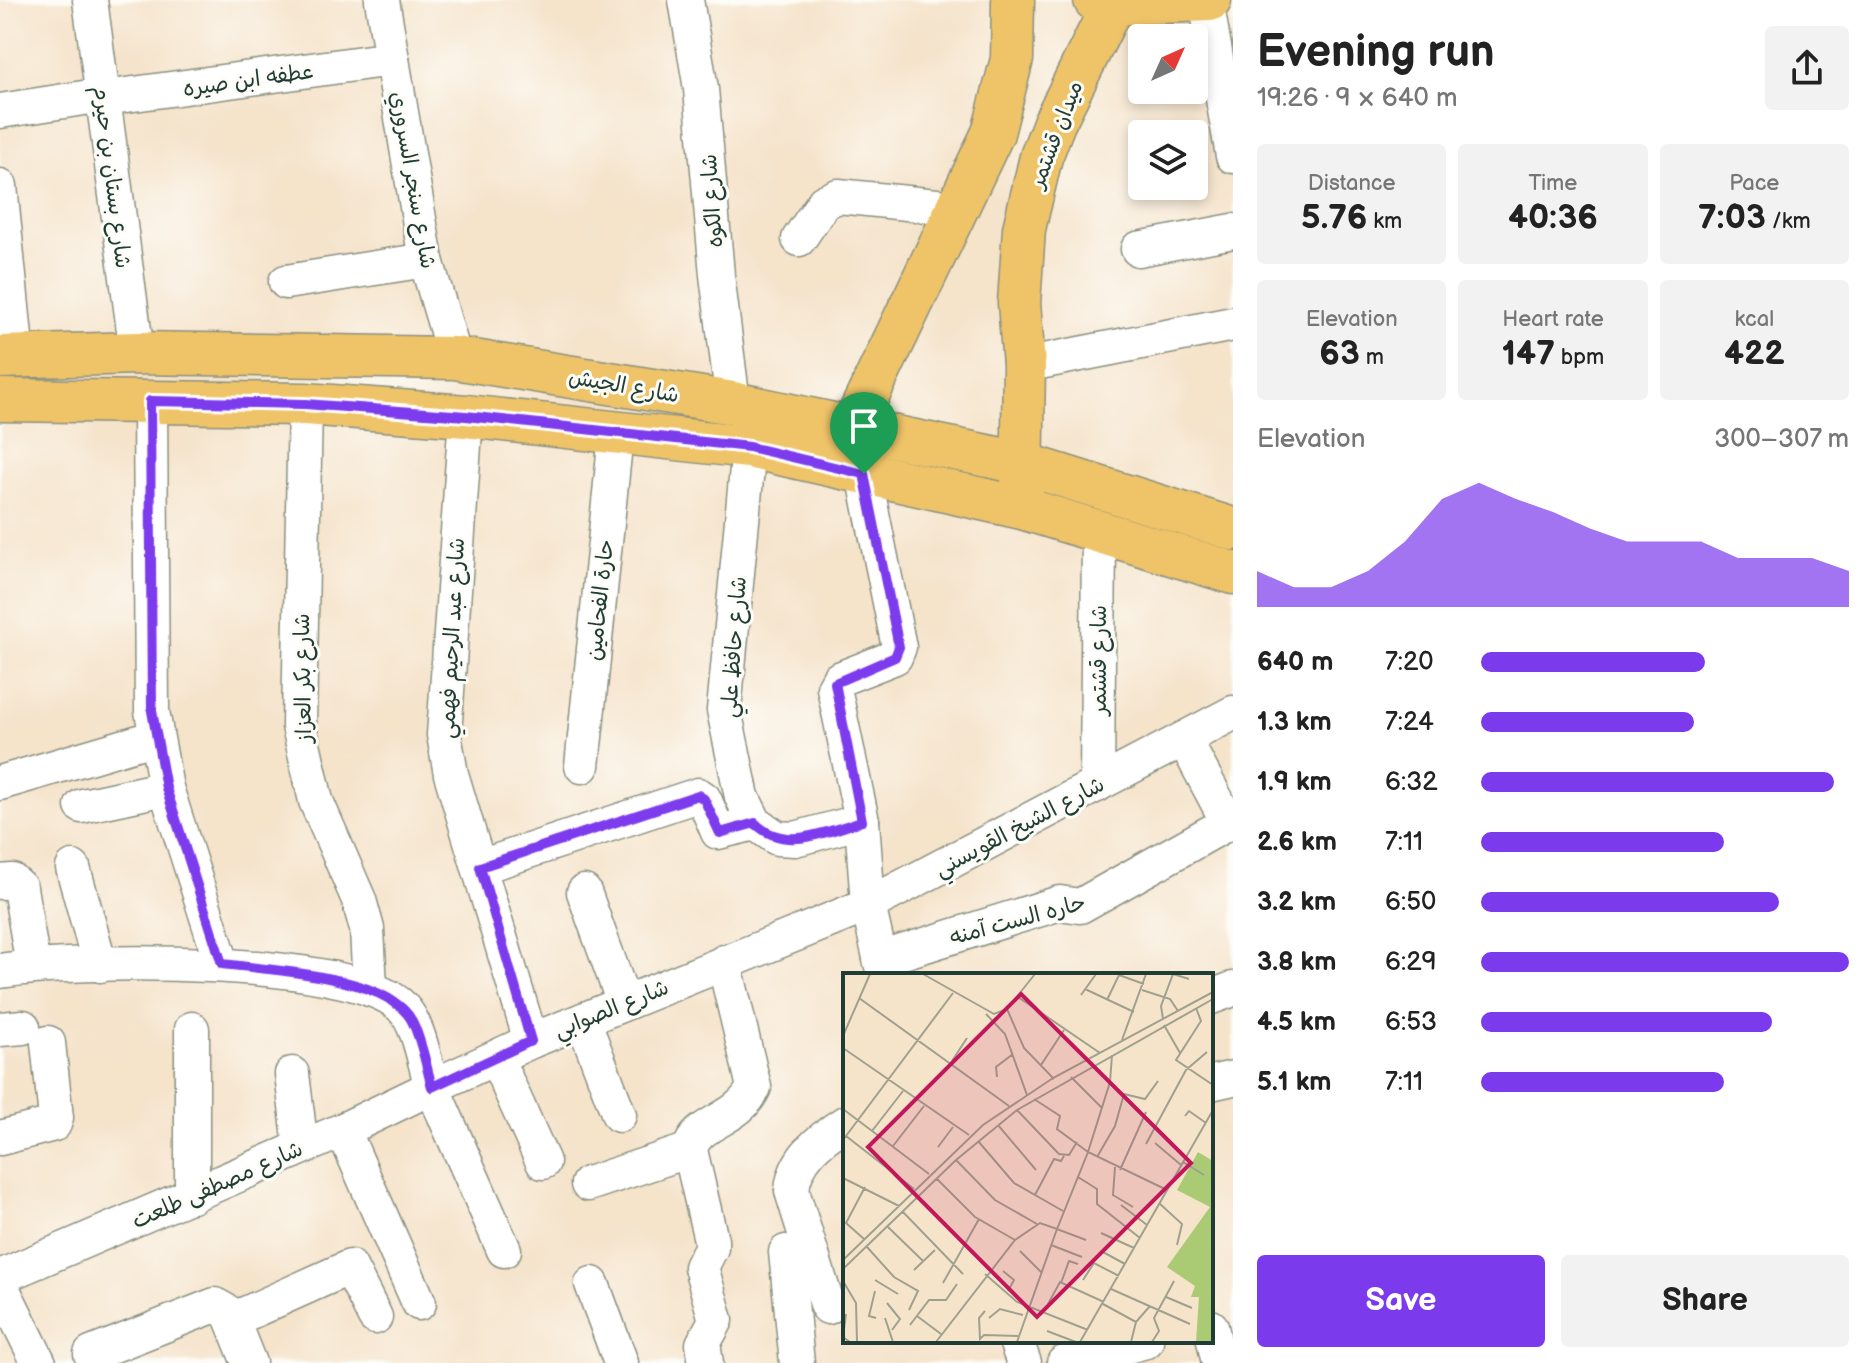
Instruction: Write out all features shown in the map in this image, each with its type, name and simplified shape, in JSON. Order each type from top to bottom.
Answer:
[{"type":"main road","points":[[852,429],[993,133],[1005,96],[1012,59],[1013,0]]},
{"type":"main road","points":[[1104,2],[1208,0]]},
{"type":"main road","name":"ميدان قشتمر","points":[[1022,508],[1024,365],[1020,278],[1031,193],[1054,123],[1104,2]]},
{"type":"main road","name":"شارع الجيش","points":[[9,357],[137,353],[455,358],[733,403],[1021,463],[1233,529]]},
{"type":"main road","name":"شارع الجيش","points":[[0,400],[305,404],[466,416],[616,435],[749,447],[1022,508],[1233,573]]},
{"type":"street","name":"شارع بستان بن حيرم","points":[[90,0],[137,353]]},
{"type":"street","name":"شارع سنجر السروري","points":[[382,0],[426,260],[455,358]]},
{"type":"street","name":"شارع الكوه","points":[[686,0],[701,89],[717,275],[733,403]]},
{"type":"street","points":[[1208,0],[1233,156]]},
{"type":"street","name":"عطفه ابن صيره","points":[[0,111],[392,59]]},
{"type":"street","points":[[0,186],[9,357]]},
{"type":"street","points":[[799,239],[824,202],[838,196],[956,208]]},
{"type":"street","points":[[1138,249],[1233,231]]},
{"type":"street","points":[[286,282],[426,260]]},
{"type":"street","points":[[1024,365],[1233,324]]},
{"type":"street","points":[[150,401],[152,711],[166,788],[222,964]]},
{"type":"street","name":"شارع بكر العزاز","points":[[305,404],[299,726],[316,801],[359,900],[367,929],[370,989]]},
{"type":"street","name":"شارع عبد الرحيم فهمي","points":[[466,416],[443,726],[451,774],[531,1041]]},
{"type":"street","name":"حارة الفحامين","points":[[582,766],[616,435]]},
{"type":"street","name":"شارع حافظ علي","points":[[749,447],[724,710],[742,797],[755,823]]},
{"type":"street","points":[[864,474],[899,647],[895,657],[835,683],[862,821],[868,905],[882,967]]},
{"type":"street","name":"شارع قشتمر","points":[[1097,785],[1099,534]]},
{"type":"street","name":"شارع الشيخ القويسني","points":[[868,905],[1233,713]]},
{"type":"street","points":[[0,783],[156,737]]},
{"type":"street","points":[[1184,739],[1231,821]]},
{"type":"street","points":[[82,806],[166,788]]},
{"type":"street","points":[[480,867],[698,795],[704,799],[720,833],[755,823],[777,838],[795,839],[862,821]]},
{"type":"street","name":"حاره الست آمنه","points":[[882,967],[1060,903],[1080,906],[1231,821]]},
{"type":"street","points":[[73,868],[100,965]]},
{"type":"street","points":[[0,882],[12,881],[20,888],[16,969],[222,964],[297,973],[370,989],[401,1007],[412,1022],[432,1087],[504,1250]]},
{"type":"street","points":[[584,892],[624,1003]]},
{"type":"street","name":"شارع الصوابي","points":[[432,1087],[531,1041],[868,905]]},
{"type":"street","points":[[706,1363],[703,1344],[716,1320],[701,1267],[711,1240],[690,1150],[692,1140],[700,1132],[739,1110],[754,1087],[724,962]]},
{"type":"street","points":[[1213,996],[1233,989]]},
{"type":"street","points":[[583,1020],[619,1115]]},
{"type":"street","points":[[192,1029],[192,1196]]},
{"type":"street","points":[[0,1138],[54,1124],[56,1118],[24,1033]]},
{"type":"street","points":[[496,1058],[543,1162]]},
{"type":"street","points":[[292,1074],[301,1147]]},
{"type":"street","points":[[1213,1083],[1233,1078]]},
{"type":"street","name":"شارع مصطفى طلعت","points":[[0,1277],[343,1130],[432,1087]]},
{"type":"street","points":[[828,1307],[792,1191],[793,1179],[814,1143],[843,1124]]},
{"type":"street","points":[[343,1130],[419,1303]]},
{"type":"street","points":[[588,1184],[690,1150]]},
{"type":"street","points":[[786,1252],[797,1363]]},
{"type":"street","points":[[232,1320],[350,1267],[375,1317]]},
{"type":"street","points":[[0,1284],[39,1363]]},
{"type":"street","points":[[592,1284],[621,1363]]},
{"type":"street","points":[[91,1354],[207,1305],[223,1308],[232,1320],[249,1363]]},
{"type":"street","points":[[1213,1325],[1233,1320]]},
{"type":"street","points":[[1213,1335],[1219,1363]]},
{"type":"street","points":[[1017,1343],[1024,1363]]},
{"type":"street","points":[[1064,1363],[1139,1343]]},
{"type":"route","points":[[150,401],[305,404],[466,416],[616,435],[749,447],[864,474],[899,652],[895,657],[835,683],[862,821],[795,839],[777,838],[765,833],[755,823],[720,833],[704,799],[698,795],[480,867],[531,1041],[432,1087],[412,1022],[401,1007],[386,996],[370,989],[297,973],[222,964],[166,788],[152,711],[150,401]]}]
